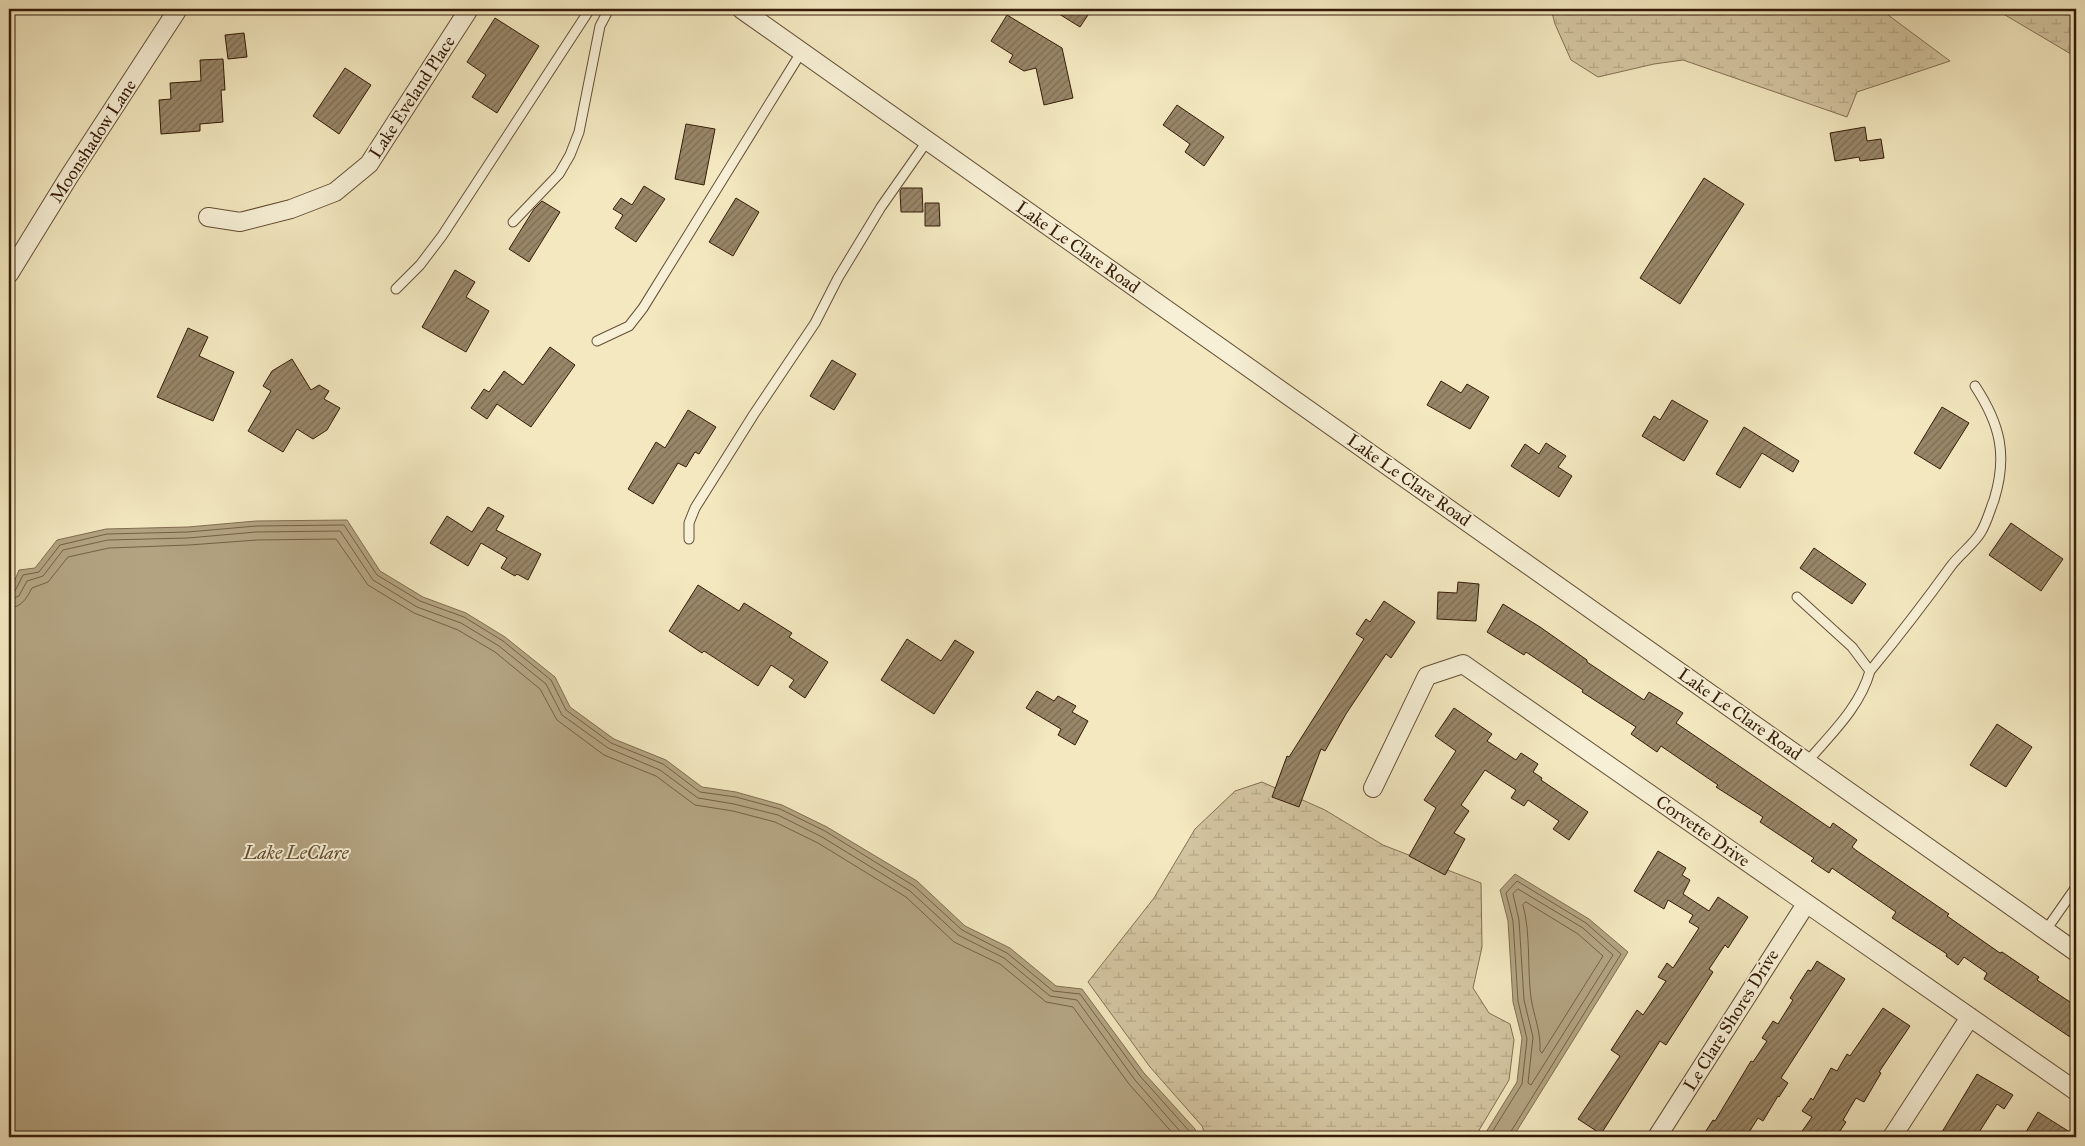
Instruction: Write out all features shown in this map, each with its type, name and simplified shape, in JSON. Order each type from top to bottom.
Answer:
[{"type":"street","name":"Moonshadow Lane","points":[[9,274],[70,175],[178,9]]},
{"type":"street","name":"Lake Eveland Place","points":[[208,217],[240,222],[291,209],[335,192],[369,164],[469,9]]},
{"type":"street","name":"Lake Le Clare Road","points":[[742,9],[2076,952]]},
{"type":"street","name":"Corvette Drive","points":[[1373,788],[1427,676],[1463,664],[2076,1091]]},
{"type":"street","name":"Le Clare Shores Drive","points":[[1657,1137],[1806,904]]},
{"type":"street","points":[[1892,1137],[1970,1017]]},
{"type":"lane","points":[[396,289],[420,266],[442,236],[590,9]]},
{"type":"lane","points":[[513,222],[559,174],[570,155],[579,132],[600,26],[608,9]]},
{"type":"lane","points":[[596,342],[629,326],[643,308],[802,51]]},
{"type":"lane","points":[[689,539],[689,522],[695,508],[749,422],[816,322],[838,278],[881,207],[928,140]]},
{"type":"lane","points":[[1807,762],[1850,712],[1867,682],[1870,671],[1915,616],[1956,560],[1981,532],[1999,484],[2002,468],[2001,449],[1996,428],[1989,407],[1975,386]]},
{"type":"lane","points":[[1798,597],[1852,647],[1870,671]]},
{"type":"lane","points":[[2046,930],[2076,887]]},
{"type":"green space","points":[[1551,9],[1880,9],[1950,61],[1857,92],[1847,117],[1683,60],[1654,64],[1598,77],[1571,60],[1555,24]]},
{"type":"green space","points":[[1995,9],[2076,9],[2076,57]]},
{"type":"green space","points":[[1262,782],[1325,810],[1383,845],[1481,883],[1482,947],[1473,988],[1489,1013],[1510,1024],[1514,1040],[1509,1080],[1475,1137],[1206,1137],[1202,1126],[1150,1067],[1088,982],[1154,898],[1195,829],[1235,791]]},
{"type":"water","name":"Lake LeClare","points":[[347,520],[380,571],[423,597],[466,613],[505,637],[555,677],[570,707],[614,739],[666,760],[702,787],[736,792],[782,805],[827,827],[917,881],[965,926],[1010,948],[1056,986],[1082,989],[1144,1073],[1195,1129],[1197,1137],[9,1137],[9,594],[19,570],[35,568],[57,540],[106,529],[188,527],[256,521]]},
{"type":"water","points":[[1515,874],[1589,919],[1628,952],[1513,1137],[1483,1137],[1517,1082],[1522,1038],[1513,1002],[1508,921],[1500,890]]},
{"type":"building","points":[[1051,9],[1092,9],[1080,27]]},
{"type":"building","points":[[1007,15],[1062,48],[1073,98],[1044,105],[1036,68],[1024,71],[1009,62],[1013,55],[991,41]]},
{"type":"building","points":[[495,18],[539,46],[497,113],[472,97],[486,75],[467,62]]},
{"type":"building","points":[[244,33],[247,57],[228,59],[225,35]]},
{"type":"building","points":[[223,59],[225,90],[221,90],[223,122],[200,124],[200,131],[161,134],[159,100],[171,99],[170,83],[201,81],[200,60]]},
{"type":"building","points":[[345,68],[371,85],[339,134],[313,116]]},
{"type":"building","points":[[1177,105],[1224,137],[1204,166],[1185,152],[1190,144],[1163,125]]},
{"type":"building","points":[[686,124],[715,129],[704,185],[675,179]]},
{"type":"building","points":[[1865,127],[1867,141],[1881,139],[1884,158],[1860,161],[1859,157],[1835,161],[1830,133]]},
{"type":"building","points":[[1704,178],[1744,204],[1680,304],[1640,278]]},
{"type":"building","points":[[644,186],[665,199],[636,242],[615,228],[623,215],[613,209],[621,198],[632,205]]},
{"type":"building","points":[[902,188],[922,188],[923,212],[901,212],[900,191]]},
{"type":"building","points":[[736,198],[759,212],[733,256],[709,242]]},
{"type":"building","points":[[542,201],[560,212],[529,262],[509,249],[534,209]]},
{"type":"building","points":[[925,203],[939,203],[940,226],[925,226]]},
{"type":"building","points":[[455,270],[475,282],[466,297],[489,311],[466,352],[422,327]]},
{"type":"building","points":[[188,328],[208,337],[199,356],[234,372],[213,421],[157,397]]},
{"type":"building","points":[[550,347],[575,365],[531,427],[497,404],[487,419],[471,408],[484,389],[489,392],[504,371],[523,385]]},
{"type":"building","points":[[292,359],[311,390],[319,385],[329,391],[324,399],[340,408],[327,430],[313,439],[297,429],[283,452],[248,431],[271,391],[263,386],[272,371]]},
{"type":"building","points":[[832,360],[856,374],[834,410],[810,396]]},
{"type":"building","points":[[1441,381],[1461,393],[1467,384],[1489,397],[1470,429],[1427,405]]},
{"type":"building","points":[[1672,400],[1708,421],[1684,461],[1642,436],[1654,416],[1660,420]]},
{"type":"building","points":[[1942,407],[1969,423],[1940,469],[1914,453]]},
{"type":"building","points":[[688,410],[716,427],[699,454],[695,452],[686,467],[678,463],[653,504],[628,489],[656,442],[665,448]]},
{"type":"building","points":[[1744,427],[1799,461],[1793,472],[1762,453],[1740,488],[1716,474]]},
{"type":"building","points":[[1546,443],[1566,456],[1558,467],[1572,476],[1559,497],[1511,466],[1525,444],[1539,454]]},
{"type":"building","points":[[488,507],[504,516],[496,530],[541,554],[528,580],[517,574],[515,576],[501,568],[507,558],[481,543],[468,566],[430,543],[447,516],[472,532]]},
{"type":"building","points":[[2011,523],[2063,559],[2041,591],[1989,555]]},
{"type":"building","points":[[1814,548],[1866,584],[1852,604],[1800,568]]},
{"type":"building","points":[[1458,582],[1479,584],[1476,621],[1437,619],[1438,592],[1457,593]]},
{"type":"building","points":[[698,585],[739,611],[744,603],[792,633],[789,637],[828,662],[805,698],[789,687],[794,680],[771,665],[758,686],[669,631]]},
{"type":"building","points":[[1384,601],[1415,622],[1391,658],[1386,654],[1346,714],[1325,751],[1321,749],[1299,807],[1272,797],[1287,756],[1289,757],[1364,639],[1356,634],[1366,619],[1370,622]]},
{"type":"building","points":[[1503,604],[1540,627],[1587,660],[1587,662],[1644,700],[1649,692],[1683,713],[1676,723],[1830,828],[1833,823],[1857,840],[1852,847],[1857,851],[1949,914],[1947,916],[2000,953],[2002,952],[2039,977],[2037,980],[2076,1006],[2076,1041],[1984,979],[1987,973],[1964,957],[1958,965],[1946,956],[1947,954],[1892,918],[1896,912],[1832,868],[1829,873],[1811,861],[1814,858],[1760,822],[1763,817],[1716,787],[1718,785],[1661,746],[1657,752],[1631,734],[1636,727],[1582,692],[1583,690],[1526,652],[1524,655],[1487,632]]},
{"type":"building","points":[[907,639],[941,661],[955,640],[974,652],[934,714],[881,680]]},
{"type":"building","points":[[1037,691],[1054,701],[1058,696],[1076,706],[1072,712],[1088,721],[1075,745],[1058,735],[1061,729],[1026,708]]},
{"type":"building","points":[[1454,708],[1492,734],[1487,741],[1516,760],[1521,753],[1538,764],[1533,772],[1542,778],[1541,780],[1588,812],[1569,840],[1553,829],[1559,821],[1528,800],[1524,806],[1511,798],[1516,790],[1485,770],[1461,805],[1469,811],[1454,833],[1465,839],[1445,875],[1409,856],[1436,808],[1424,800],[1456,751],[1435,736]]},
{"type":"building","points":[[1997,724],[2032,747],[2006,787],[1970,765]]},
{"type":"building","points":[[1658,851],[1686,868],[1682,875],[1690,880],[1683,894],[1709,911],[1718,897],[1748,917],[1728,948],[1725,945],[1709,969],[1713,972],[1666,1045],[1660,1041],[1601,1134],[1578,1119],[1620,1056],[1611,1050],[1637,1010],[1643,1015],[1666,981],[1658,977],[1667,963],[1673,968],[1699,928],[1689,922],[1693,915],[1668,900],[1664,909],[1634,891]]},
{"type":"building","points":[[1817,961],[1845,979],[1781,1078],[1788,1083],[1779,1097],[1763,1121],[1758,1118],[1746,1137],[1702,1137],[1713,1120],[1715,1121],[1751,1061],[1753,1062],[1767,1041],[1762,1038],[1773,1021],[1778,1024],[1793,1000],[1790,998],[1808,970],[1811,971]]},
{"type":"building","points":[[1883,1008],[1910,1026],[1879,1072],[1881,1073],[1864,1102],[1856,1098],[1843,1120],[1846,1122],[1836,1137],[1798,1137],[1812,1117],[1802,1111],[1811,1098],[1813,1100],[1831,1068],[1837,1071],[1847,1054],[1850,1056]]},
{"type":"building","points":[[1977,1074],[2013,1095],[2004,1109],[1997,1104],[1976,1137],[1939,1137]]},
{"type":"building","points":[[2038,1112],[2076,1136],[2076,1137],[2023,1137]]}]
